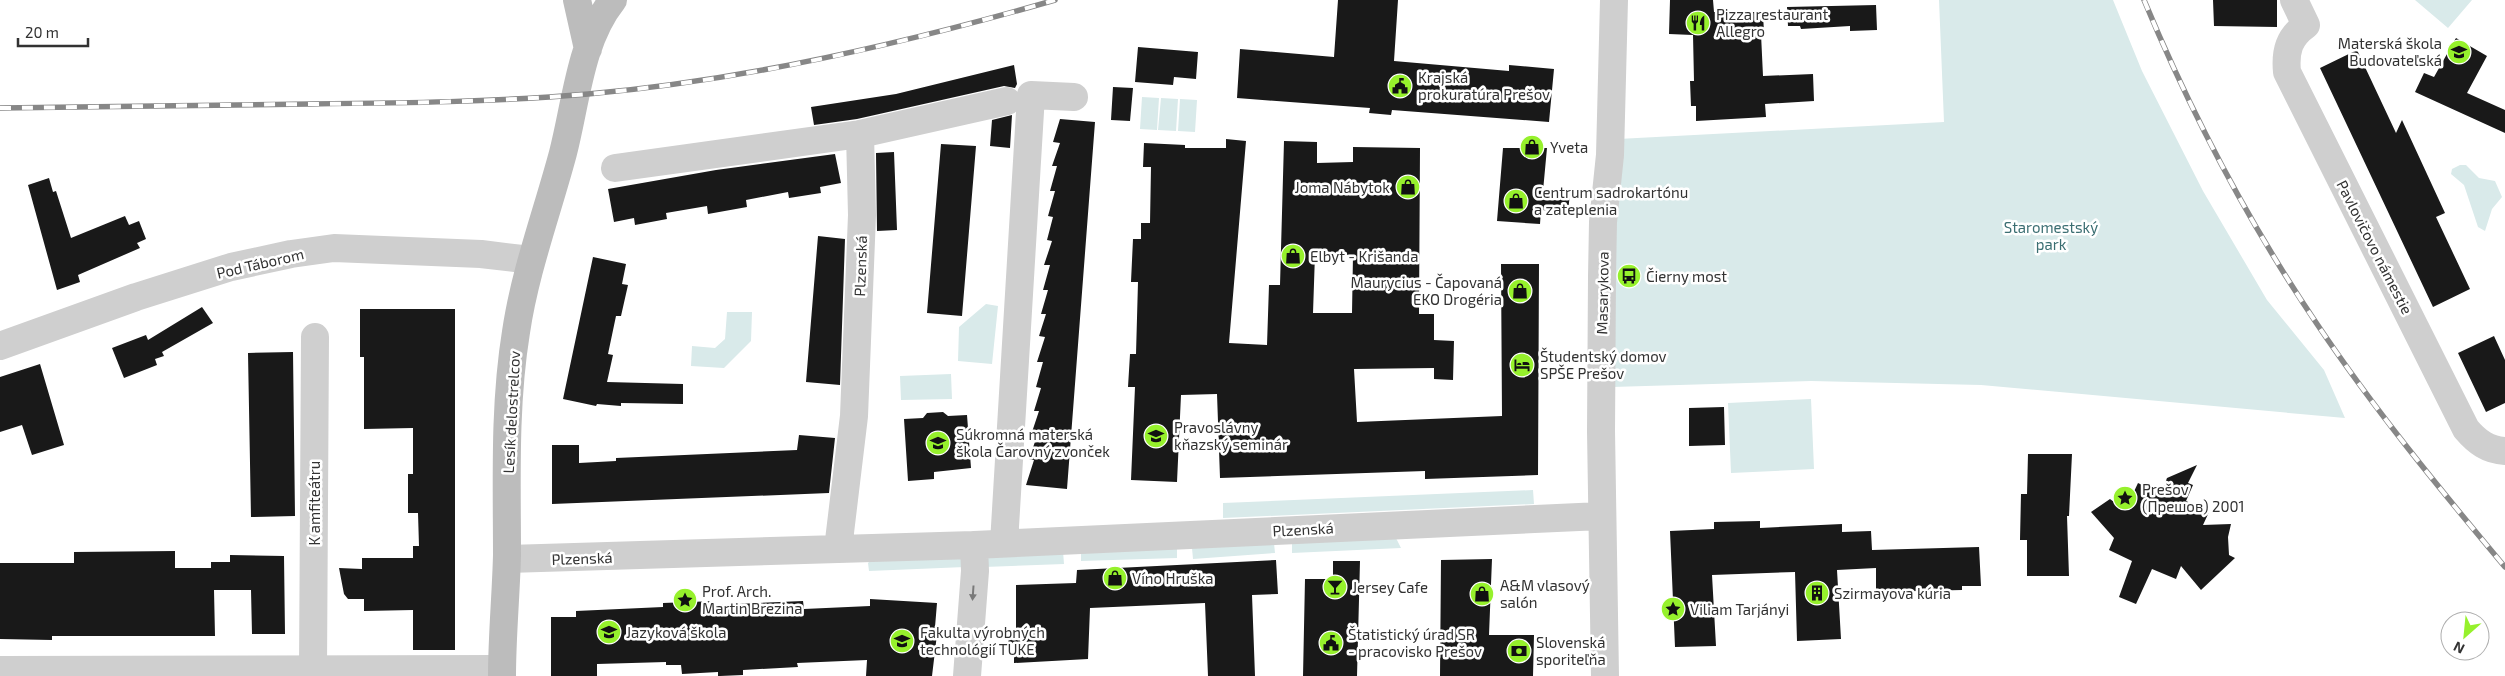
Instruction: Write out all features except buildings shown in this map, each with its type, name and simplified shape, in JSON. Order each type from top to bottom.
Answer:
[{"type":"street","points":[[577,0],[590,34]]},
{"type":"street","points":[[590,34],[598,0]]},
{"type":"street","points":[[590,34],[613,0]]},
{"type":"street","name":"Masarykova","points":[[1605,676],[1601,516],[1602,277],[1604,222],[1610,155],[1614,0]]},
{"type":"street","name":"Pavlovičovo námestie","points":[[2294,0],[2306,25],[2297,32],[2286,54],[2287,72],[2466,430],[2476,440],[2494,450],[2505,451]]},
{"type":"street","name":"Lesík delostrelcov","points":[[502,672],[507,559],[510,383],[516,332],[531,260],[562,154],[590,34]]},
{"type":"street","points":[[615,168],[860,134],[1019,98],[1074,97]]},
{"type":"street","points":[[1004,543],[1019,98]]},
{"type":"street","name":"Plzenská","points":[[838,549],[854,416],[862,215],[860,134]]},
{"type":"street","name":"Pod Táborom","points":[[0,346],[136,297],[232,267],[291,254],[334,248],[481,254],[531,260]]},
{"type":"street","name":"K amfiteátru","points":[[312,669],[315,337]]},
{"type":"street","name":"Plzenská","points":[[507,559],[1004,543],[1601,516]]},
{"type":"street","points":[[967,676],[975,571],[974,544]]},
{"type":"street","points":[[0,670],[312,669],[502,672]]},
{"type":"green space","name":"Staromestský park","points":[[1939,0],[2113,0],[2142,71],[2203,191],[2267,300],[2324,370],[2345,418],[1981,385],[1811,381],[1612,387],[1618,139],[1944,122]]},
{"type":"green space","points":[[2415,0],[2472,0],[2448,28]]},
{"type":"green space","points":[[1142,97],[1159,98],[1157,130],[1140,129]]},
{"type":"green space","points":[[1161,98],[1178,99],[1176,131],[1158,130]]},
{"type":"green space","points":[[1180,99],[1197,100],[1195,132],[1178,131]]},
{"type":"green space","points":[[2460,165],[2466,165],[2479,178],[2495,181],[2502,197],[2492,209],[2485,231],[2478,227],[2464,185],[2451,174],[2452,169]]},
{"type":"green space","points":[[986,304],[998,306],[992,364],[958,361],[959,327]]},
{"type":"green space","points":[[727,312],[752,312],[751,341],[724,368],[691,366],[692,346],[715,348],[725,339]]},
{"type":"green space","points":[[951,374],[952,399],[901,400],[900,376]]},
{"type":"green space","points":[[1811,399],[1814,469],[1731,473],[1728,403]]},
{"type":"green space","points":[[1533,490],[1534,504],[1223,518],[1223,503]]},
{"type":"green space","points":[[1396,538],[1401,548],[1292,553],[1292,542]]},
{"type":"green space","points":[[1274,543],[1275,553],[1193,559],[1192,548]]},
{"type":"green space","points":[[1177,548],[1177,558],[1081,561],[1081,551]]},
{"type":"green space","points":[[1063,551],[1064,564],[984,567],[987,558]]},
{"type":"green space","points":[[954,555],[962,559],[965,567],[869,571],[868,563],[872,559]]},
{"type":"railway","points":[[0,108],[415,103],[519,99],[647,88],[706,80],[824,58],[940,31],[1055,0]]},
{"type":"railway","points":[[2144,0],[2201,125],[2267,246],[2317,324],[2384,417],[2505,567]]},
{"type":"place","name":"Pizza restaurant Allegro","points":[[1698,23]]},
{"type":"place","name":"Materská škola Budovateľská","points":[[2459,52]]},
{"type":"place","name":"Krajská prokuratúra Prešov","points":[[1400,86]]},
{"type":"place","name":"Yveta","points":[[1532,147]]},
{"type":"place","name":"Joma Nábytok","points":[[1408,187]]},
{"type":"place","name":"Centrum sadrokartónu a zateplenia","points":[[1516,201]]},
{"type":"place","name":"Elbyt - Krišanda","points":[[1293,256]]},
{"type":"place","name":"Čierny most","points":[[1629,276]]},
{"type":"place","name":"Maurycius - Čapovaná EKO Drogéria","points":[[1520,291]]},
{"type":"place","name":"Študentský domov SPŠE Prešov","points":[[1522,365]]},
{"type":"place","name":"Pravoslávny kňazský seminár","points":[[1156,436]]},
{"type":"place","name":"Súkromná materská škola Čarovný zvonček","points":[[938,443]]},
{"type":"place","name":"Prešov (Прешов) 2001","points":[[2125,498]]},
{"type":"place","name":"Víno Hruška","points":[[1115,578]]},
{"type":"place","name":"Jersey Cafe","points":[[1335,587]]},
{"type":"place","name":"Szirmayova kúria","points":[[1817,593]]},
{"type":"place","name":"A&M vlasový salón","points":[[1482,594]]},
{"type":"place","name":"Prof. Arch. Martin Brezina","points":[[685,600]]},
{"type":"place","name":"Viliam Tarjányi","points":[[1673,609]]},
{"type":"place","name":"Jazyková škola","points":[[609,632]]},
{"type":"place","name":"Fakulta výrobných technológií TUKE","points":[[902,641]]},
{"type":"place","name":"Štatistický úrad SR - pracovisko Prešov","points":[[1331,643]]},
{"type":"place","name":"Slovenská sporiteľňa","points":[[1519,651]]}]
